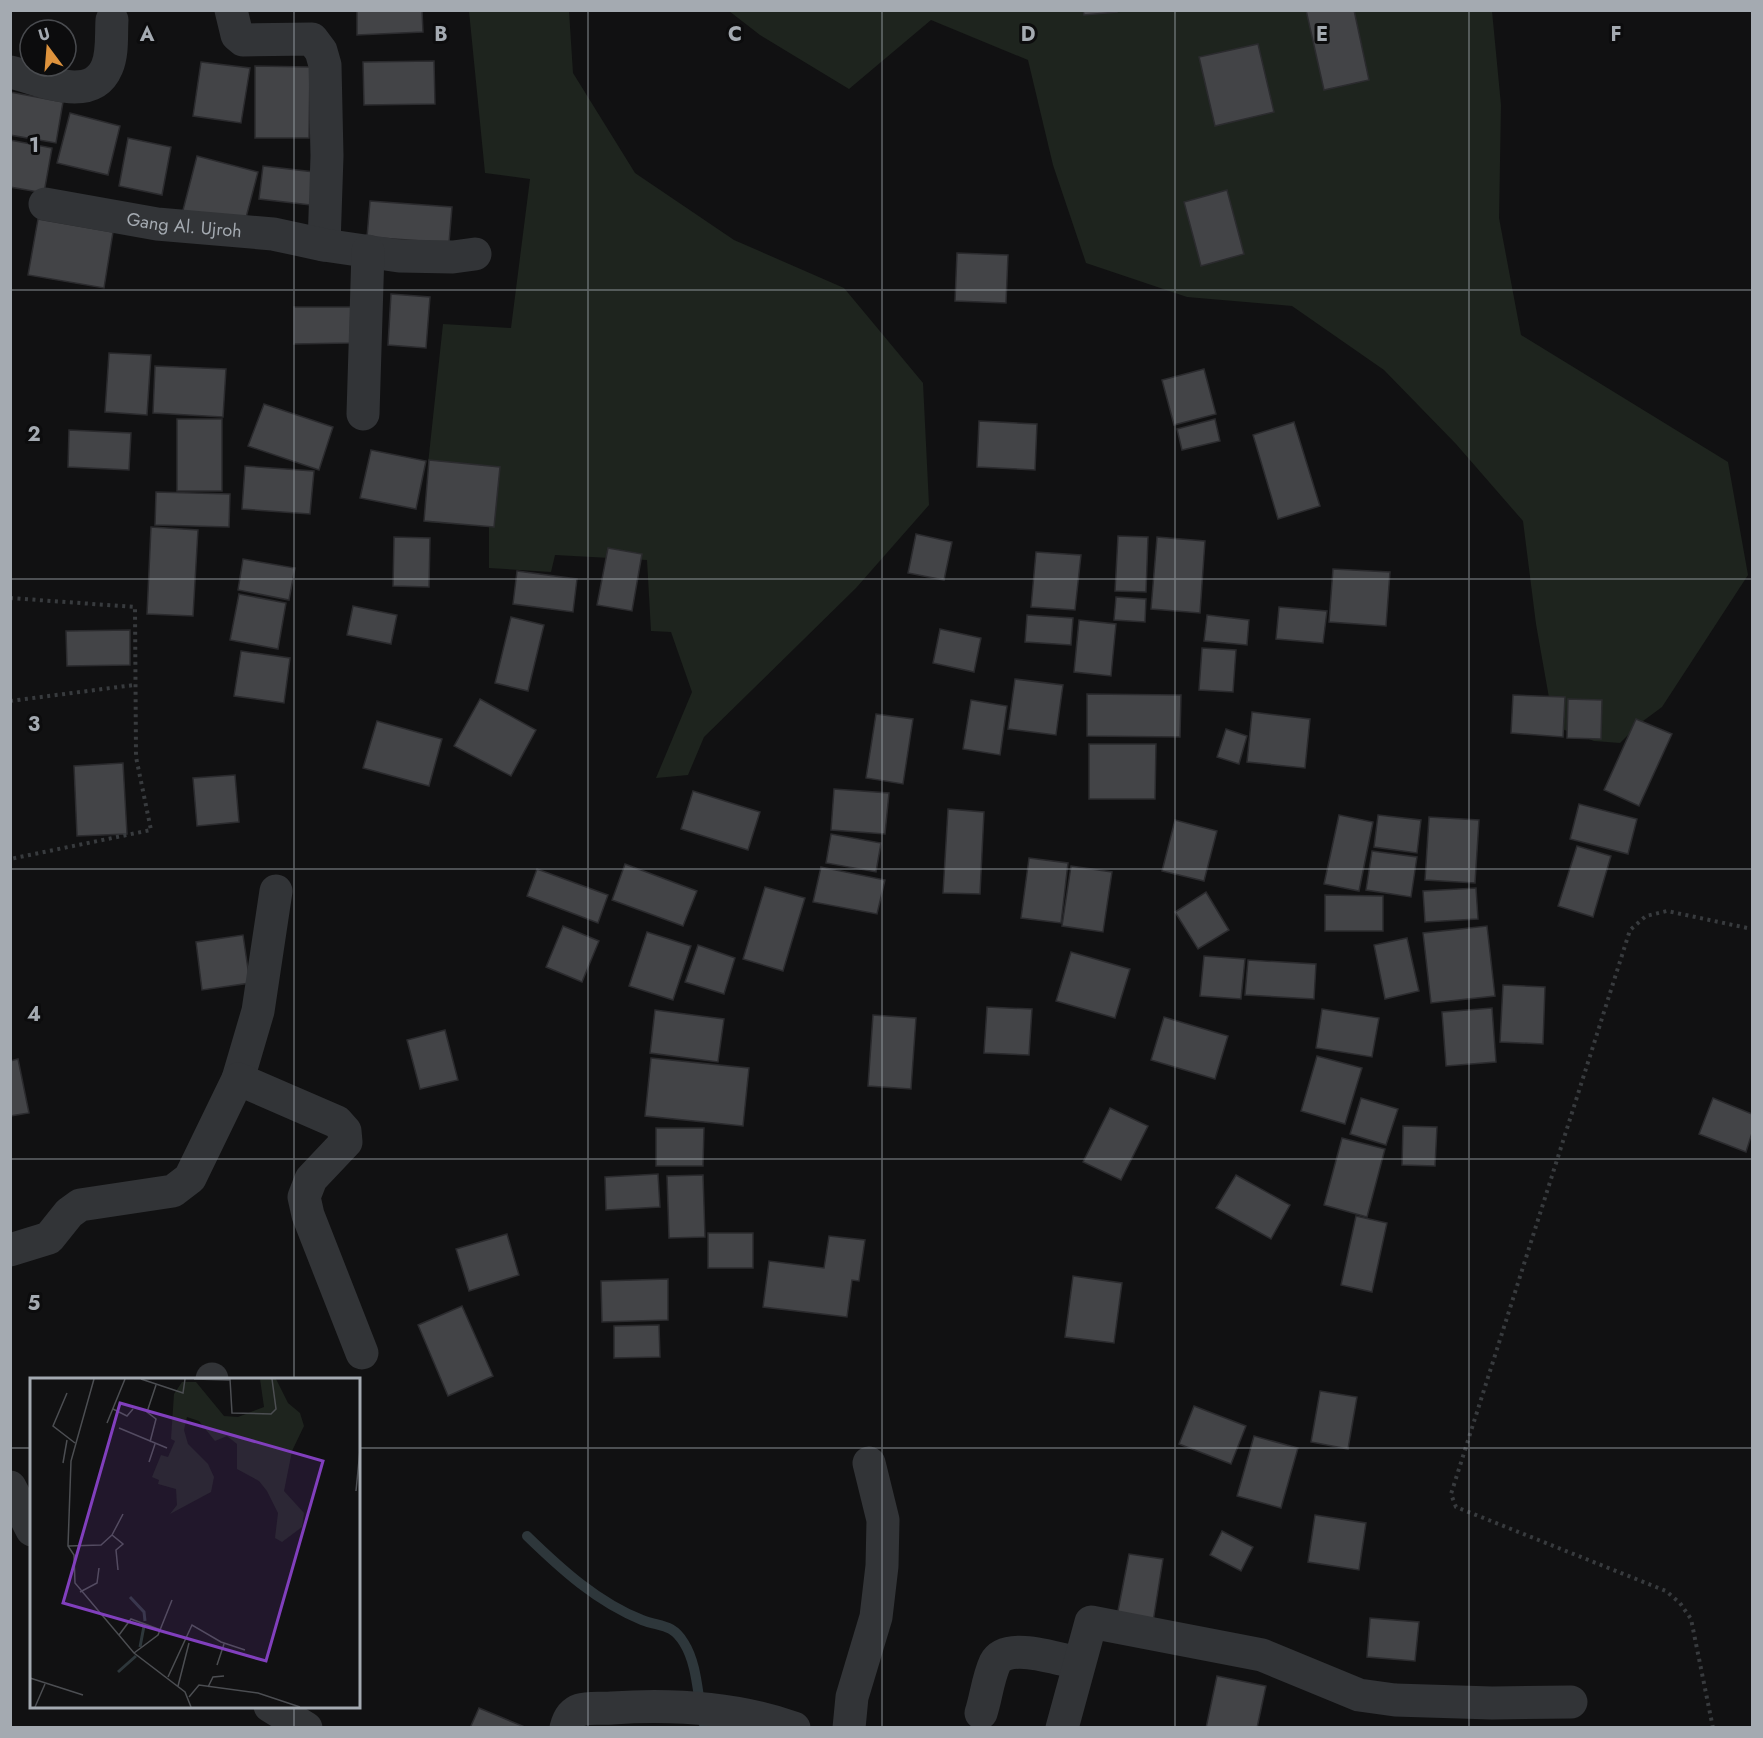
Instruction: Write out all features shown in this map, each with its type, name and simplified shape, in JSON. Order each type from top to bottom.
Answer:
[{"type":"street","points":[[231,10],[237,35],[243,40],[312,39],[321,51],[324,65],[327,156],[324,245]]},
{"type":"street","points":[[10,72],[67,88],[84,87],[98,80],[107,68],[110,56],[112,21]]},
{"type":"street","name":"Gang Al. Ujroh","points":[[45,204],[157,224],[273,234],[324,245],[399,256],[453,257],[475,254]]},
{"type":"street","points":[[363,414],[368,251]]},
{"type":"street","points":[[10,1250],[49,1238],[69,1213],[80,1205],[173,1191],[190,1178],[238,1079],[258,1011],[276,891]]},
{"type":"street","points":[[238,1079],[337,1122],[345,1131],[346,1142],[311,1179],[304,1197],[308,1215],[363,1353]]},
{"type":"street","points":[[849,1728],[852,1697],[876,1617],[882,1566],[883,1520],[869,1463]]},
{"type":"street","points":[[10,1487],[30,1526]]},
{"type":"street","points":[[1062,1728],[1091,1622],[1279,1660],[1348,1691],[1387,1713],[1492,1703],[1570,1702]]},
{"type":"street","points":[[981,1713],[995,1664],[1002,1654],[1014,1651],[1078,1663]]},
{"type":"street","points":[[566,1728],[571,1716],[580,1710],[629,1707],[702,1710],[759,1718],[794,1728]]},
{"type":"street","points":[[272,1708],[306,1728]]},
{"type":"path","points":[[10,598],[135,607],[136,757],[151,830],[10,859]]},
{"type":"path","points":[[10,701],[134,685]]},
{"type":"path","points":[[1713,1728],[1691,1619],[1680,1603],[1666,1591],[1456,1507],[1450,1494],[1630,930],[1646,916],[1667,911],[1752,929]]},
{"type":"shaded area","points":[[469,11],[569,11],[573,73],[635,173],[734,240],[844,288],[923,383],[929,505],[856,588],[704,737],[688,775],[656,778],[692,692],[671,632],[651,631],[647,560],[555,555],[551,572],[489,568],[489,527],[426,522],[428,464],[443,324],[511,328],[530,179],[485,173]]},
{"type":"shaded area","points":[[729,11],[1492,11],[1501,105],[1499,218],[1521,335],[1728,462],[1748,575],[1662,707],[1639,724],[1620,743],[1594,741],[1554,726],[1536,624],[1523,521],[1456,444],[1384,370],[1292,306],[1187,297],[1086,263],[1053,165],[1028,60],[931,20],[849,89],[760,35]]},
{"type":"building","points":[[357,10],[422,10],[423,32],[357,35]]},
{"type":"building","points":[[1083,10],[1117,10],[1117,12],[1084,15]]},
{"type":"building","points":[[1306,10],[1354,10],[1369,80],[1324,90]]},
{"type":"building","points":[[1258,44],[1274,112],[1215,126],[1199,57]]},
{"type":"building","points":[[434,61],[435,104],[364,105],[363,62]]},
{"type":"building","points":[[201,62],[250,68],[241,123],[193,116]]},
{"type":"building","points":[[255,66],[310,67],[309,138],[255,138]]},
{"type":"building","points":[[10,92],[63,102],[56,143],[10,135]]},
{"type":"building","points":[[70,113],[120,126],[108,175],[57,163]]},
{"type":"building","points":[[128,138],[171,147],[162,195],[119,186]]},
{"type":"building","points":[[10,140],[52,148],[44,193],[10,187]]},
{"type":"building","points":[[197,156],[258,172],[243,229],[182,214]]},
{"type":"building","points":[[263,166],[323,173],[319,206],[259,199]]},
{"type":"building","points":[[1227,190],[1244,254],[1201,266],[1184,202]]},
{"type":"building","points":[[370,201],[452,207],[449,243],[367,237]]},
{"type":"building","points":[[38,219],[113,232],[104,288],[28,275]]},
{"type":"building","points":[[957,253],[1008,255],[1006,303],[955,301]]},
{"type":"building","points":[[391,294],[430,297],[426,348],[388,345]]},
{"type":"building","points":[[294,307],[351,307],[350,343],[294,344]]},
{"type":"building","points":[[109,353],[151,355],[147,415],[105,412]]},
{"type":"building","points":[[155,366],[226,369],[223,417],[153,413]]},
{"type":"building","points":[[1204,369],[1216,414],[1174,425],[1162,380]]},
{"type":"building","points":[[264,404],[333,427],[319,470],[248,446]]},
{"type":"building","points":[[177,419],[222,419],[222,491],[177,491]]},
{"type":"building","points":[[1215,419],[1220,441],[1182,450],[1177,429]]},
{"type":"building","points":[[979,421],[1037,424],[1035,470],[977,467]]},
{"type":"building","points":[[1294,422],[1320,506],[1278,519],[1253,435]]},
{"type":"building","points":[[69,430],[131,433],[129,470],[68,467]]},
{"type":"building","points":[[371,450],[426,461],[416,509],[360,498]]},
{"type":"building","points":[[429,460],[500,467],[494,527],[424,521]]},
{"type":"building","points":[[245,466],[314,471],[310,514],[242,509]]},
{"type":"building","points":[[156,492],[230,494],[229,527],[155,525]]},
{"type":"building","points":[[151,527],[198,530],[193,616],[147,614]]},
{"type":"building","points":[[916,534],[952,542],[944,580],[908,573]]},
{"type":"building","points":[[1118,536],[1148,537],[1146,592],[1115,591]]},
{"type":"building","points":[[394,537],[430,538],[429,587],[393,586]]},
{"type":"building","points":[[1157,537],[1205,541],[1200,613],[1151,609]]},
{"type":"building","points":[[608,548],[642,554],[632,611],[597,605]]},
{"type":"building","points":[[1036,552],[1081,555],[1075,610],[1031,607]]},
{"type":"building","points":[[243,559],[295,568],[289,600],[238,590]]},
{"type":"building","points":[[1333,569],[1390,572],[1386,626],[1329,622]]},
{"type":"building","points":[[517,571],[577,579],[573,612],[513,604]]},
{"type":"building","points":[[239,594],[286,603],[278,649],[230,640]]},
{"type":"building","points":[[1116,597],[1146,599],[1145,622],[1114,620]]},
{"type":"building","points":[[353,606],[397,615],[391,644],[347,635]]},
{"type":"building","points":[[1279,607],[1327,611],[1323,643],[1276,639]]},
{"type":"building","points":[[1027,615],[1073,618],[1071,645],[1025,642]]},
{"type":"building","points":[[1207,615],[1249,620],[1247,645],[1204,641]]},
{"type":"building","points":[[511,617],[544,625],[528,691],[495,683]]},
{"type":"building","points":[[1079,620],[1116,624],[1111,676],[1074,672]]},
{"type":"building","points":[[940,629],[981,638],[974,672],[933,663]]},
{"type":"building","points":[[130,630],[130,665],[67,666],[66,631]]},
{"type":"building","points":[[1202,648],[1236,650],[1233,692],[1199,690]]},
{"type":"building","points":[[241,651],[290,658],[284,703],[234,696]]},
{"type":"building","points":[[1015,679],[1063,685],[1056,735],[1008,729]]},
{"type":"building","points":[[1087,694],[1181,695],[1180,737],[1087,736]]},
{"type":"building","points":[[1513,695],[1565,697],[1563,737],[1511,733]]},
{"type":"building","points":[[480,699],[536,730],[511,776],[454,746]]},
{"type":"building","points":[[1568,699],[1602,700],[1601,739],[1567,738]]},
{"type":"building","points":[[971,700],[1007,706],[1000,755],[963,749]]},
{"type":"building","points":[[1252,712],[1310,719],[1305,768],[1247,762]]},
{"type":"building","points":[[876,714],[913,719],[903,784],[866,778]]},
{"type":"building","points":[[1636,719],[1672,734],[1639,806],[1604,790]]},
{"type":"building","points":[[377,721],[442,739],[429,786],[363,768]]},
{"type":"building","points":[[1226,729],[1247,736],[1239,764],[1217,757]]},
{"type":"building","points":[[1089,744],[1156,744],[1155,799],[1089,799]]},
{"type":"building","points":[[123,763],[127,834],[77,836],[74,766]]},
{"type":"building","points":[[235,775],[239,822],[197,826],[193,778]]},
{"type":"building","points":[[834,789],[889,793],[885,834],[831,830]]},
{"type":"building","points":[[693,791],[760,812],[748,850],[681,829]]},
{"type":"building","points":[[1579,804],[1637,819],[1628,854],[1570,839]]},
{"type":"building","points":[[948,809],[984,812],[980,894],[943,893]]},
{"type":"building","points":[[1339,815],[1373,822],[1359,891],[1324,884]]},
{"type":"building","points":[[1378,815],[1421,820],[1417,853],[1374,847]]},
{"type":"building","points":[[1429,817],[1479,820],[1475,883],[1425,880]]},
{"type":"building","points":[[1175,820],[1217,831],[1204,881],[1162,871]]},
{"type":"building","points":[[831,834],[881,843],[876,872],[826,863]]},
{"type":"building","points":[[1577,846],[1611,856],[1593,917],[1558,906]]},
{"type":"building","points":[[1372,851],[1417,857],[1411,897],[1366,890]]},
{"type":"building","points":[[1029,858],[1068,863],[1061,923],[1021,918]]},
{"type":"building","points":[[625,864],[697,891],[683,926],[612,900]]},
{"type":"building","points":[[1071,866],[1112,872],[1103,932],[1062,926]]},
{"type":"building","points":[[821,867],[885,880],[877,914],[813,902]]},
{"type":"building","points":[[537,869],[608,895],[598,923],[527,896]]},
{"type":"building","points":[[765,887],[805,898],[783,971],[743,959]]},
{"type":"building","points":[[1476,888],[1478,919],[1425,922],[1423,891]]},
{"type":"building","points":[[1206,892],[1229,930],[1198,949],[1175,912]]},
{"type":"building","points":[[1325,895],[1383,896],[1383,931],[1325,931]]},
{"type":"building","points":[[563,926],[599,941],[582,982],[546,967]]},
{"type":"building","points":[[1487,926],[1495,996],[1431,1003],[1423,933]]},
{"type":"building","points":[[647,932],[691,946],[673,1000],[629,986]]},
{"type":"building","points":[[243,935],[250,983],[202,990],[196,942]]},
{"type":"building","points":[[1407,938],[1419,991],[1385,999],[1374,945]]},
{"type":"building","points":[[698,945],[735,958],[724,994],[685,982]]},
{"type":"building","points":[[1071,952],[1130,969],[1115,1018],[1056,1001]]},
{"type":"building","points":[[1204,956],[1245,959],[1241,999],[1200,996]]},
{"type":"building","points":[[1248,960],[1316,964],[1314,999],[1245,995]]},
{"type":"building","points":[[1503,985],[1545,987],[1543,1044],[1500,1042]]},
{"type":"building","points":[[987,1007],[1032,1009],[1029,1055],[984,1053]]},
{"type":"building","points":[[1492,1008],[1496,1062],[1446,1066],[1442,1012]]},
{"type":"building","points":[[1322,1009],[1379,1018],[1372,1057],[1316,1048]]},
{"type":"building","points":[[655,1010],[724,1019],[718,1062],[650,1053]]},
{"type":"building","points":[[873,1015],[916,1018],[911,1089],[868,1086]]},
{"type":"building","points":[[1164,1017],[1228,1036],[1215,1079],[1151,1060]]},
{"type":"building","points":[[445,1030],[458,1080],[420,1089],[407,1040]]},
{"type":"building","points":[[1317,1056],[1362,1068],[1345,1124],[1301,1111]]},
{"type":"building","points":[[651,1058],[749,1068],[743,1126],[645,1116]]},
{"type":"building","points":[[18,1059],[29,1113],[10,1116],[10,1061]]},
{"type":"building","points":[[1361,1098],[1398,1109],[1386,1145],[1350,1134]]},
{"type":"building","points":[[1713,1098],[1752,1114],[1752,1133],[1746,1152],[1699,1134]]},
{"type":"building","points":[[1110,1108],[1148,1126],[1121,1180],[1083,1162]]},
{"type":"building","points":[[1403,1126],[1437,1127],[1435,1166],[1402,1165]]},
{"type":"building","points":[[656,1128],[704,1128],[703,1166],[656,1166]]},
{"type":"building","points":[[1342,1138],[1385,1149],[1367,1217],[1324,1205]]},
{"type":"building","points":[[658,1174],[660,1207],[606,1210],[605,1177]]},
{"type":"building","points":[[703,1175],[705,1237],[669,1238],[667,1176]]},
{"type":"building","points":[[1236,1175],[1290,1205],[1271,1239],[1216,1208]]},
{"type":"building","points":[[1356,1216],[1387,1223],[1372,1292],[1341,1285]]},
{"type":"building","points":[[708,1233],[753,1233],[753,1268],[708,1268]]},
{"type":"building","points":[[507,1234],[519,1275],[469,1291],[456,1249]]},
{"type":"building","points":[[829,1236],[865,1240],[859,1281],[852,1280],[847,1317],[763,1307],[769,1261],[824,1268]]},
{"type":"building","points":[[1073,1276],[1122,1283],[1114,1343],[1065,1337]]},
{"type":"building","points":[[668,1279],[668,1320],[602,1322],[601,1281]]},
{"type":"building","points":[[462,1306],[493,1376],[448,1396],[418,1325]]},
{"type":"building","points":[[659,1325],[660,1357],[614,1358],[614,1326]]},
{"type":"building","points":[[1320,1391],[1357,1397],[1348,1449],[1311,1442]]},
{"type":"building","points":[[1194,1406],[1246,1426],[1231,1464],[1179,1444]]},
{"type":"building","points":[[1254,1436],[1298,1448],[1281,1508],[1237,1496]]},
{"type":"building","points":[[1315,1515],[1366,1523],[1359,1570],[1308,1562]]},
{"type":"building","points":[[1222,1531],[1253,1547],[1241,1571],[1210,1555]]},
{"type":"building","points":[[1129,1554],[1163,1559],[1153,1622],[1117,1616]]},
{"type":"building","points":[[1370,1618],[1419,1622],[1415,1661],[1367,1657]]},
{"type":"building","points":[[1217,1676],[1266,1686],[1257,1728],[1206,1728]]},
{"type":"building","points":[[479,1708],[527,1728],[470,1728]]},
{"type":"waterway","points":[[527,1536],[566,1572],[610,1604],[642,1620],[675,1632],[689,1652],[705,1728]]}]
